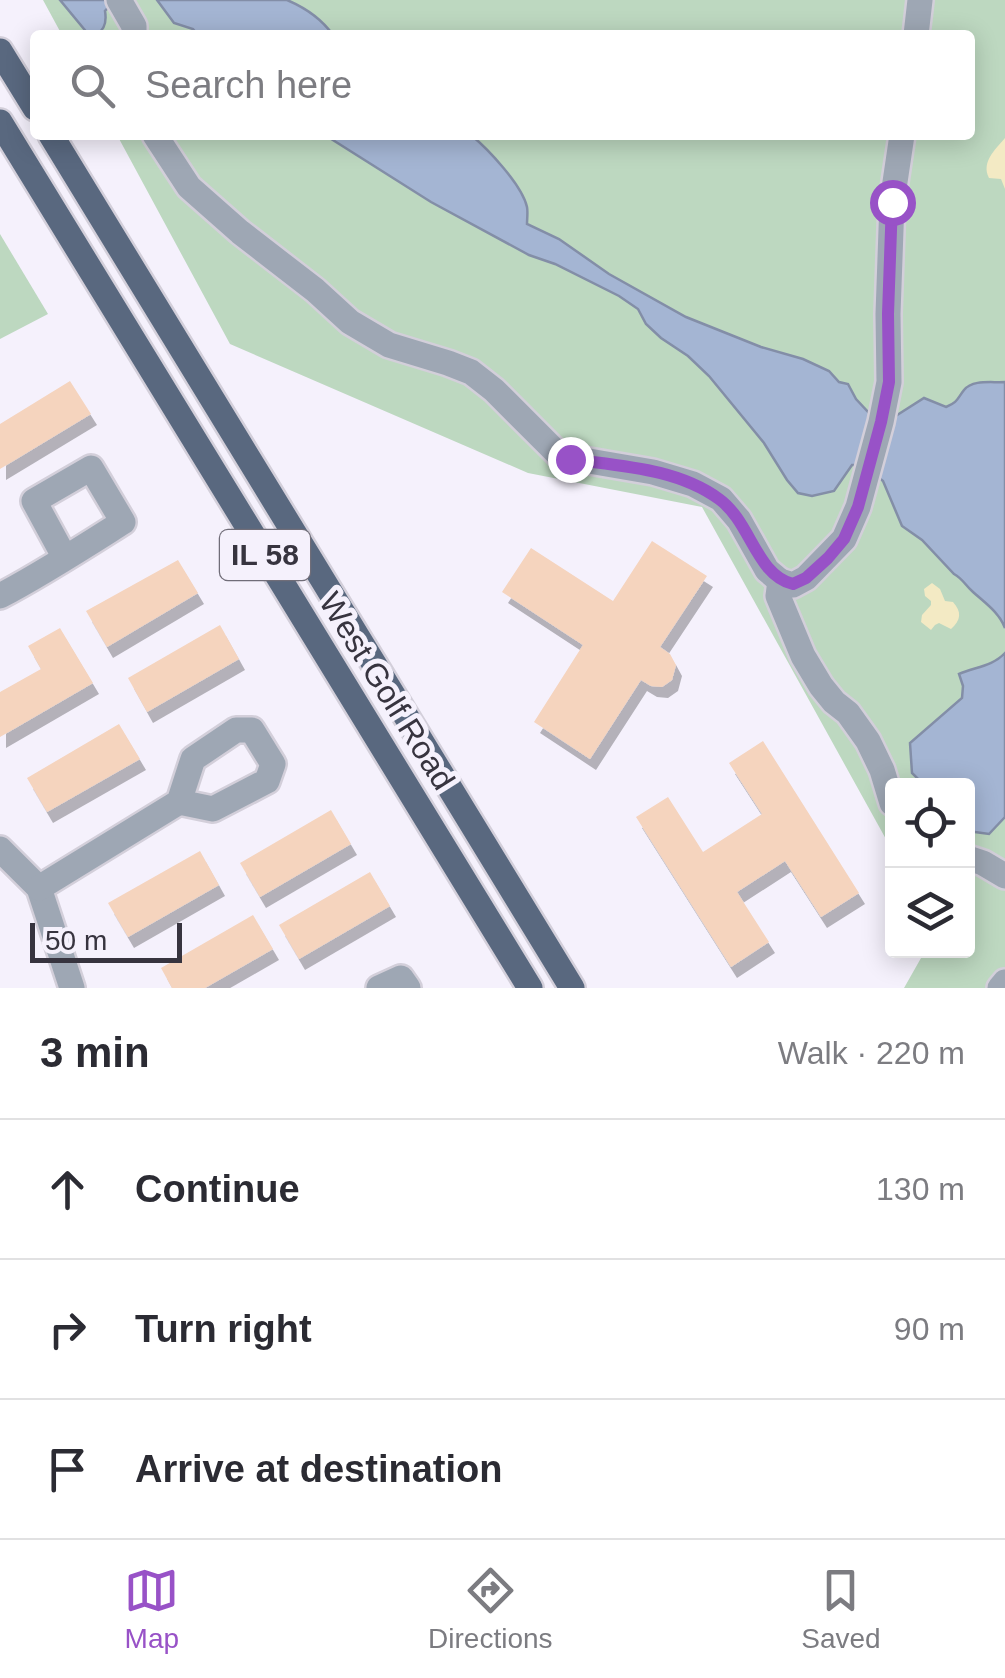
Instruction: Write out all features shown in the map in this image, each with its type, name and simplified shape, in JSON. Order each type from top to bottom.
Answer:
[{"type":"main road","points":[[0,51],[30,100]]},
{"type":"main road","name":"West Golf Road","points":[[0,122],[530,988]]},
{"type":"main road","name":"West Golf Road","points":[[54,140],[572,988]]},
{"type":"street","points":[[119,0],[134,30]]},
{"type":"street","points":[[917,30],[920,0]]},
{"type":"street","points":[[158,140],[190,186],[350,322],[390,346],[471,372],[560,456],[653,472],[693,484],[720,500],[740,520],[767,570],[780,581],[793,584],[806,578],[844,539],[858,507],[889,382],[892,202],[901,140]]},
{"type":"street","points":[[2,590],[66,558]]},
{"type":"street","points":[[780,581],[778,596],[803,656],[821,686],[848,713],[868,742],[885,780]]},
{"type":"street","points":[[39,888],[179,802]]},
{"type":"street","points":[[0,848],[39,888],[72,988]]},
{"type":"street","points":[[975,860],[1005,876]]},
{"type":"street","points":[[379,988],[402,978],[408,988]]},
{"type":"green space","points":[[43,0],[1005,0],[1005,988],[904,988],[921,958],[975,958],[975,778],[885,778],[885,837],[702,507],[528,473],[230,344],[120,140],[975,140],[975,30],[59,30]]},
{"type":"green space","points":[[0,234],[48,314],[0,339]]},
{"type":"sand","points":[[1005,138],[1005,189],[1001,179],[989,178],[987,167],[990,156]]},
{"type":"sand","points":[[932,583],[945,601],[953,602],[958,609],[958,619],[951,629],[939,623],[931,630],[921,622],[931,605],[924,589]]},
{"type":"water","points":[[60,0],[115,0],[105,11],[102,30],[85,30]]},
{"type":"water","points":[[157,0],[287,0],[313,14],[329,30],[194,30],[174,23]]},
{"type":"water","points":[[333,140],[476,140],[519,188],[527,207],[527,224],[559,239],[609,274],[686,317],[829,371],[839,382],[848,384],[871,415],[894,417],[924,398],[946,407],[972,384],[1005,382],[1005,628],[991,608],[922,540],[902,526],[883,481],[863,465],[852,465],[834,491],[812,496],[798,493],[764,443],[709,376],[646,324],[638,309],[431,202]]},
{"type":"water","points":[[1005,653],[1005,817],[989,834],[975,832],[975,778],[917,778],[912,773],[910,743],[962,698],[959,674]]},
{"type":"building","points":[[70,381],[91,414],[0,469],[0,424]]},
{"type":"building","points":[[652,541],[707,576],[660,647],[676,665],[672,680],[662,687],[641,680],[590,759],[534,722],[583,645],[502,592],[531,548],[613,601]]},
{"type":"building","points":[[178,560],[198,593],[107,647],[86,611]]},
{"type":"building","points":[[220,625],[239,659],[147,712],[128,678]]},
{"type":"building","points":[[60,628],[93,683],[0,737],[0,692],[41,669],[28,646]]},
{"type":"building","points":[[119,724],[140,759],[47,812],[27,778]]},
{"type":"building","points":[[763,741],[859,893],[821,917],[785,861],[737,892],[769,942],[731,967],[636,817],[668,797],[703,852],[762,814],[729,763]]},
{"type":"building","points":[[331,810],[351,844],[260,897],[240,863]]},
{"type":"building","points":[[200,851],[219,885],[128,937],[108,903]]},
{"type":"building","points":[[370,872],[390,906],[299,959],[279,925]]},
{"type":"building","points":[[253,915],[273,949],[205,988],[172,988],[161,968]]},
{"type":"route","points":[[570,459],[618,464],[693,484],[720,500],[740,520],[767,570],[780,581],[793,584],[806,578],[844,539],[858,507],[881,422],[889,382],[892,202]]}]
